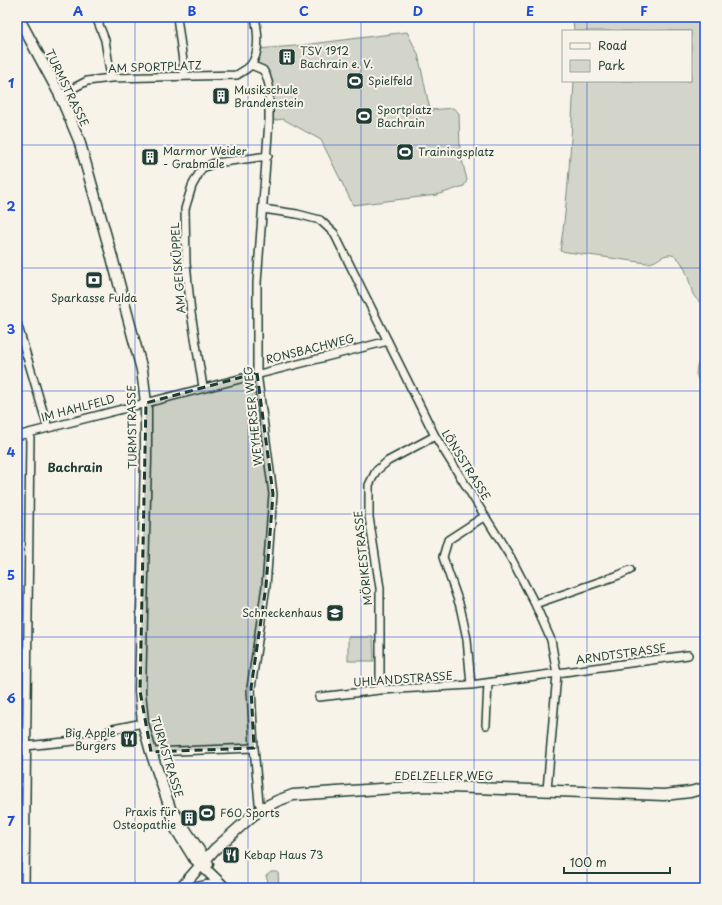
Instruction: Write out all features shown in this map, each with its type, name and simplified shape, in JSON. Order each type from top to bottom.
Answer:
[{"type":"main road","name":"TURMSTRASSE","points":[[18,17],[60,95],[79,140],[142,370],[146,403],[140,691],[143,723],[178,833],[189,851],[232,888]]},
{"type":"main road","name":"EDELZELLER WEG","points":[[181,888],[217,847],[263,808],[293,795],[423,786],[664,795],[690,792],[705,788]]},
{"type":"main road","name":"TURMSTRASSE","points":[[203,863],[223,887]]},
{"type":"main road","points":[[197,888],[206,886],[223,887]]},
{"type":"street","points":[[96,17],[105,40],[111,78]]},
{"type":"street","points":[[178,17],[185,76]]},
{"type":"street","points":[[251,65],[258,48],[258,31],[255,17]]},
{"type":"street","name":"AM SPORTPLATZ","points":[[60,95],[87,81],[111,78],[237,75],[251,65]]},
{"type":"street","name":"WEYHERSER WEG","points":[[251,65],[263,70],[269,85],[268,156],[258,283],[257,374],[273,494],[266,586],[251,688],[259,803],[263,808]]},
{"type":"street","name":"AM GEISKÜPPEL","points":[[203,388],[188,277],[185,209],[192,186],[202,168],[215,163],[268,156]]},
{"type":"street","name":"LÖNSSTRASSE","points":[[263,209],[297,214],[320,220],[334,233],[435,436],[511,558],[535,604],[551,640],[557,674],[547,790]]},
{"type":"street","points":[[17,323],[48,428]]},
{"type":"street","name":"RONSBACHWEG","points":[[146,403],[388,341]]},
{"type":"street","name":"IM HAHLFELD","points":[[17,436],[146,403]]},
{"type":"street","points":[[25,888],[30,432]]},
{"type":"street","name":"MÖRIKESTRASSE","points":[[380,690],[380,588],[369,517],[369,485],[376,471],[388,461],[435,436]]},
{"type":"street","points":[[471,685],[467,640],[461,613],[443,557],[448,540],[485,516]]},
{"type":"street","points":[[535,604],[630,570]]},
{"type":"street","name":"ARNDTSTRASSE","points":[[557,674],[688,655]]},
{"type":"street","name":"UHLANDSTRASSE","points":[[319,697],[380,690],[471,685],[557,674]]},
{"type":"street","points":[[486,725],[488,683]]},
{"type":"street","points":[[17,746],[94,739],[113,729],[143,723]]},
{"type":"street","points":[[151,752],[254,748]]},
{"type":"highlighted area","points":[[257,373],[273,494],[266,586],[251,688],[254,748],[151,752],[140,691],[146,403]]},
{"type":"green space","points":[[573,17],[705,17],[705,159],[700,206],[705,234],[705,312],[703,306],[693,294],[682,263],[673,255],[667,255],[653,262],[647,263],[560,251],[568,187],[574,82],[692,82],[692,30],[574,30]]},
{"type":"green space","name":"Sportplatz Bachrain","points":[[407,32],[418,54],[430,110],[453,108],[459,113],[460,152],[467,180],[464,186],[437,195],[353,205],[321,140],[283,119],[269,121],[266,75],[251,65],[257,49],[295,46]]},
{"type":"green space","points":[[705,349],[705,396],[696,374],[697,366]]},
{"type":"green space","points":[[348,637],[373,637],[374,661],[348,661]]},
{"type":"green space","points":[[271,872],[278,872],[279,888],[270,888],[266,876]]},
{"type":"place","name":"TSV 1912 Bachrain e. V.","points":[[287,57]]},
{"type":"place","name":"Spielfeld","points":[[355,81]]},
{"type":"place","name":"Musikschule Brandenstein","points":[[221,96]]},
{"type":"place","name":"Sportplatz Bachrain","points":[[364,116]]},
{"type":"place","name":"Trainingsplatz","points":[[405,152]]},
{"type":"place","name":"Marmor Weider - Grabmale","points":[[150,157]]},
{"type":"place","name":"Sparkasse Fulda","points":[[94,280]]},
{"type":"place","name":"Schneckenhaus","points":[[335,613]]},
{"type":"place","name":"Big Apple Burgers","points":[[129,739]]},
{"type":"place","name":"F60 Sports","points":[[207,813]]},
{"type":"place","name":"Praxis für Osteopathie","points":[[189,818]]},
{"type":"place","name":"Kebap Haus 73","points":[[231,855]]},
{"type":"district","name":"Bachrain","points":[[75,468]]}]
